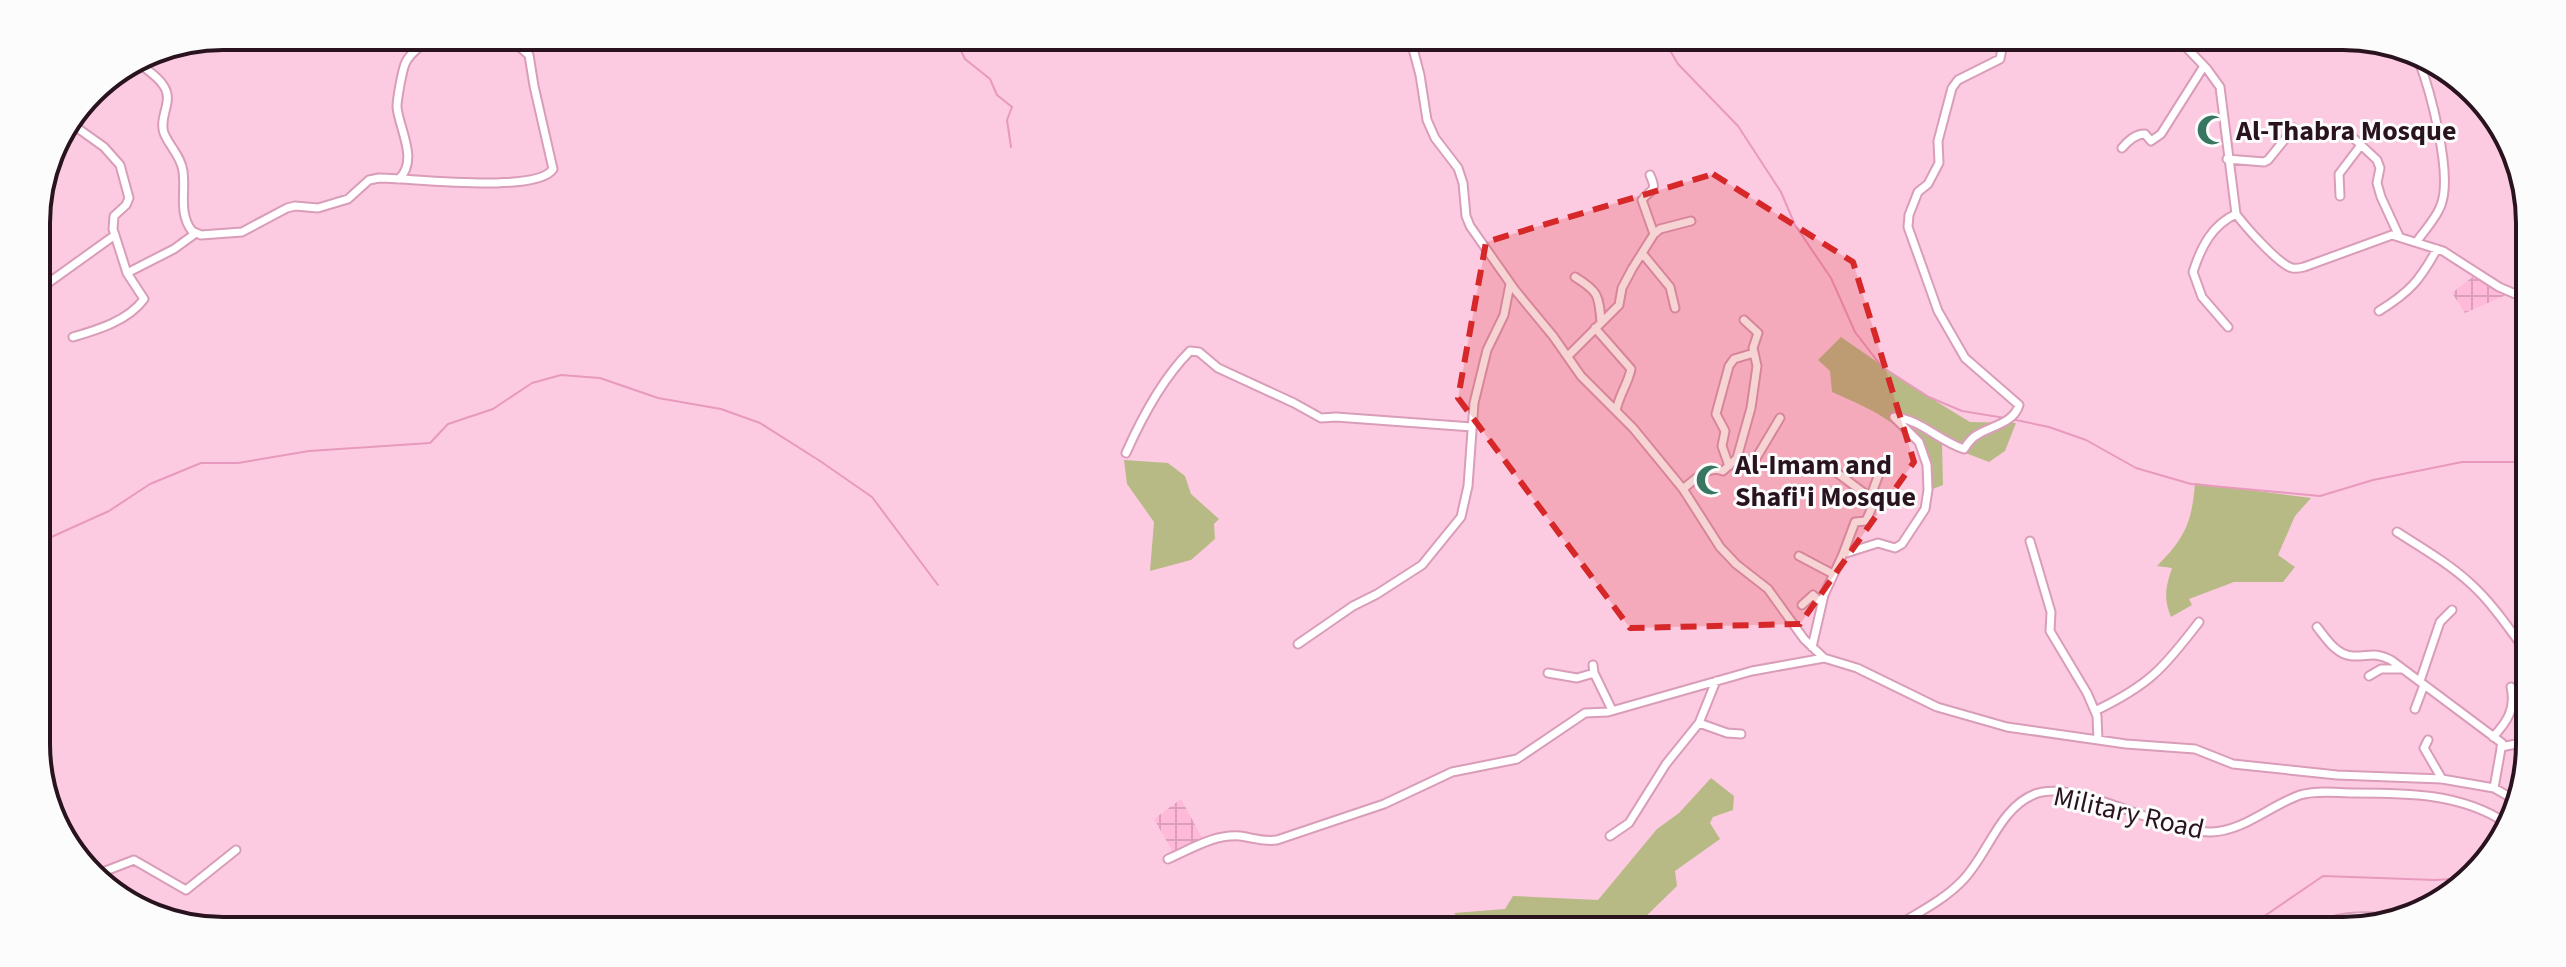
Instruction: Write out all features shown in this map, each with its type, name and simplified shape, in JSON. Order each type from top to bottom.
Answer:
[{"type":"street","points":[[399,179],[405,173],[407,158],[397,103],[407,59],[417,50]]},
{"type":"street","points":[[127,273],[174,249],[196,233],[242,232],[287,208],[331,205],[348,199],[369,180],[487,184],[524,182],[547,176],[553,169],[531,61],[523,50]]},
{"type":"street","points":[[1413,50],[1431,130],[1454,160],[1461,176],[1466,216],[1510,284],[1581,376],[1616,411],[1683,489],[1720,547],[1768,589],[1824,658],[1857,668],[1937,707],[2007,727],[2195,749],[2233,764],[2337,775],[2442,779],[2494,788],[2508,796]]},
{"type":"street","points":[[1843,554],[1878,543],[1895,548],[1902,544],[1925,509],[1927,465],[1919,442],[1894,417],[1927,428],[1964,449],[1973,437],[2017,412],[2019,405],[1965,358],[1938,311],[1908,227],[1918,192],[1928,184],[1939,163],[1938,141],[1952,88],[1958,80],[2000,59],[2002,50]]},
{"type":"street","points":[[2189,50],[2220,87],[2236,214],[2284,264],[2294,269],[2335,258],[2392,235],[2437,249],[2516,294]]},
{"type":"street","points":[[2122,148],[2139,134],[2145,134],[2151,141],[2161,134],[2204,66]]},
{"type":"street","points":[[146,69],[167,92],[163,131],[183,169],[183,209],[188,227],[196,233]]},
{"type":"street","points":[[2417,241],[2441,205],[2443,191],[2437,125],[2423,70]]},
{"type":"street","points":[[2227,159],[2264,162],[2294,128]]},
{"type":"street","points":[[73,337],[126,316],[142,302],[143,296],[127,273],[115,235],[114,216],[129,198],[120,165],[104,147],[78,129]]},
{"type":"street","points":[[2347,132],[2377,160],[2380,168],[2377,183],[2381,197],[2399,236]]},
{"type":"street","points":[[2340,196],[2339,174],[2361,145]]},
{"type":"street","points":[[1650,175],[1655,185],[1653,191],[1642,200],[1654,234]]},
{"type":"street","points":[[2228,327],[2202,297],[2193,272],[2205,242],[2220,221],[2236,214]]},
{"type":"street","points":[[1568,356],[1619,305],[1622,288],[1654,234],[1660,229],[1691,221]]},
{"type":"street","points":[[50,282],[115,235]]},
{"type":"street","points":[[2379,311],[2403,297],[2422,276],[2437,249]]},
{"type":"street","points":[[1642,253],[1670,287],[1675,308]]},
{"type":"street","points":[[1575,277],[1592,287],[1599,296],[1598,325],[1631,369],[1618,398],[1616,411]]},
{"type":"street","points":[[1298,644],[1353,606],[1422,565],[1461,517],[1468,486],[1474,403],[1487,350],[1504,315],[1510,284]]},
{"type":"street","points":[[1683,489],[1707,470],[1715,468],[1723,471],[1737,458],[1751,408],[1757,366],[1753,348],[1758,333],[1744,320]]},
{"type":"street","points":[[1126,453],[1139,423],[1190,351],[1199,352],[1218,368],[1321,418],[1472,427]]},
{"type":"street","points":[[1732,463],[1722,446],[1725,431],[1716,414],[1729,366],[1734,359],[1754,353]]},
{"type":"street","points":[[1732,463],[1755,460],[1780,418]]},
{"type":"street","points":[[1812,647],[1822,603],[1833,574],[1855,522],[1866,521],[1882,466]]},
{"type":"street","points":[[1832,469],[1873,500],[1887,498]]},
{"type":"street","points":[[2397,532],[2471,584],[2516,639]]},
{"type":"street","points":[[2030,541],[2051,612],[2050,631],[2095,711],[2098,740]]},
{"type":"street","points":[[1799,556],[1833,574]]},
{"type":"street","points":[[1802,605],[1813,595],[1822,603]]},
{"type":"street","points":[[2415,709],[2440,622],[2452,610]]},
{"type":"street","points":[[2095,711],[2145,684],[2166,666],[2199,622]]},
{"type":"street","points":[[2317,627],[2335,649],[2350,656],[2382,656],[2403,669],[2502,743],[2494,788]]},
{"type":"street","points":[[1168,859],[1208,840],[1239,836],[1261,842],[1277,840],[1384,804],[1452,772],[1517,759],[1585,713],[1612,710],[1752,671],[1824,658]]},
{"type":"street","points":[[1548,673],[1577,678],[1594,669],[1612,710]]},
{"type":"street","points":[[2369,676],[2381,669],[2403,669]]},
{"type":"street","points":[[1610,836],[1629,823],[1666,764],[1699,723],[1716,681]]},
{"type":"street","points":[[2493,737],[2508,720],[2512,705],[2511,687]]},
{"type":"street","points":[[1699,723],[1727,733],[1741,734]]},
{"type":"street","points":[[2428,740],[2424,748],[2442,779]]},
{"type":"street","points":[[2501,747],[2516,744]]},
{"type":"street","name":"Military Road","points":[[1910,917],[1961,882],[2013,809],[2029,797],[2049,790],[2071,793],[2205,832],[2233,829],[2290,799],[2315,793],[2405,793],[2447,798],[2498,819]]},
{"type":"street","points":[[106,871],[134,860],[186,890],[236,850]]},
{"type":"highlighted area","points":[[1713,174],[1853,262],[1914,462],[1800,624],[1630,628],[1458,398],[1486,242]]},
{"type":"shaded area","points":[[2475,275],[2506,295],[2465,313],[2452,293]]},
{"type":"shaded area","points":[[1181,799],[1205,843],[1174,854],[1154,819]]},
{"type":"green space","points":[[1841,337],[1970,422],[2016,423],[2005,451],[1989,462],[1942,444],[1943,485],[1930,490],[1923,459],[1906,435],[1884,418],[1832,392],[1830,371],[1818,360]]},
{"type":"green space","points":[[1124,460],[1168,463],[1185,476],[1191,494],[1219,519],[1214,524],[1215,539],[1191,560],[1150,571],[1154,522],[1127,484]]},
{"type":"green space","points":[[2195,483],[2311,498],[2295,516],[2278,555],[2295,567],[2283,582],[2234,582],[2189,599],[2192,605],[2171,617],[2166,592],[2172,568],[2157,566],[2181,538],[2192,508]]},
{"type":"green space","points":[[1711,778],[1734,796],[1733,810],[1713,817],[1710,823],[1720,839],[1675,871],[1677,886],[1645,917],[1458,917],[1454,913],[1505,909],[1513,896],[1598,900],[1657,829],[1679,813]]},
{"type":"waterway","points":[[960,50],[965,59],[990,79],[997,95],[1012,107],[1007,120],[1011,147]]},
{"type":"waterway","points":[[1670,50],[1678,64],[1738,126],[1781,192],[1795,225],[1831,278],[1855,332],[1882,367],[1929,397],[1962,411],[2005,418]]},
{"type":"waterway","points":[[50,538],[109,511],[150,484],[201,463],[238,463],[309,451],[430,443],[448,424],[493,409],[532,383],[561,375],[600,378],[658,398],[721,409],[760,423],[872,497],[938,585]]},
{"type":"waterway","points":[[2011,419],[2049,427],[2086,440],[2136,468],[2191,484],[2320,496],[2373,480],[2462,462],[2516,462]]},
{"type":"waterway","points":[[2263,917],[2323,876],[2450,879]]},
{"type":"place","name":"Al-Thabra Mosque","points":[[2212,130]]},
{"type":"place","name":"Al-Imam and Shafi'i Mosque","points":[[1711,480]]}]
